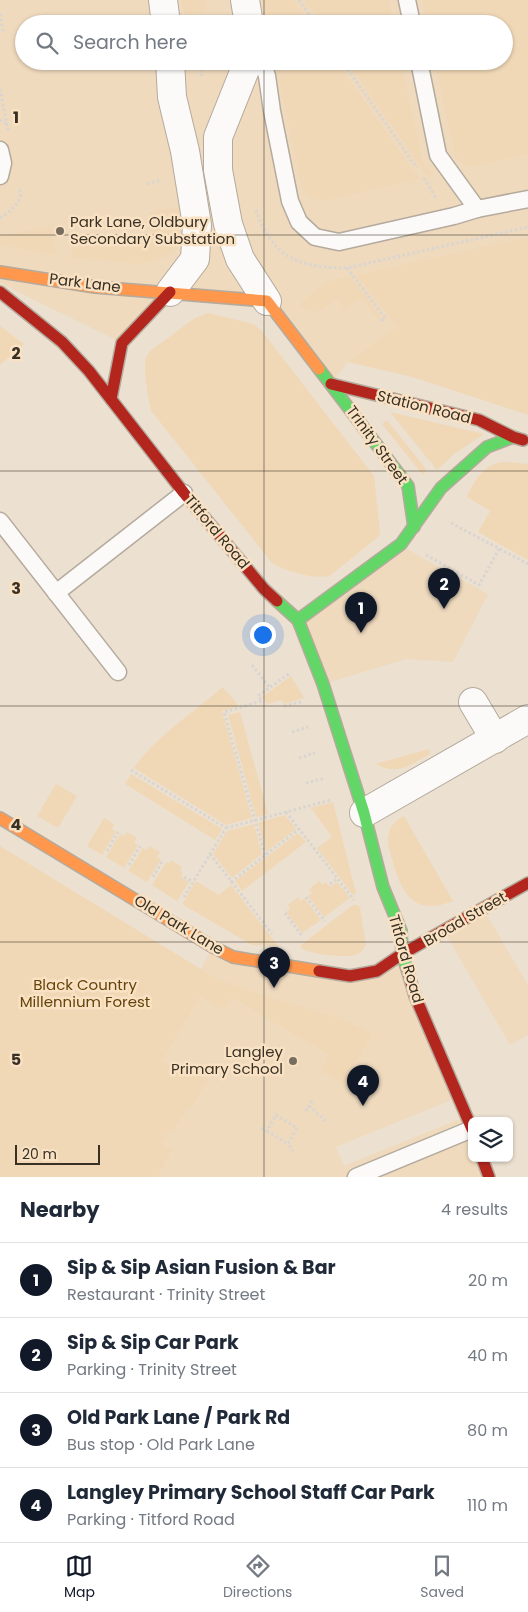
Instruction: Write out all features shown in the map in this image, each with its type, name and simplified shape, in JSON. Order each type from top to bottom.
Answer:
[{"type":"main road","name":"Park Lane","points":[[0,272],[95,287],[170,292]]},
{"type":"main road","name":"Titford Road","points":[[0,292],[62,342],[89,371],[184,493],[264,588],[298,620],[323,684],[364,813],[383,887],[401,931],[402,954],[415,996],[468,1120]]},
{"type":"main road","points":[[111,399],[122,343],[170,292],[267,301]]},
{"type":"main road","name":"Trinity Street","points":[[267,301],[408,486],[414,527]]},
{"type":"main road","name":"Station Road","points":[[332,384],[479,420],[513,437],[528,442]]},
{"type":"main road","points":[[298,620],[402,544],[441,488],[487,447],[513,437]]},
{"type":"main road","name":"Old Park Lane","points":[[0,818],[213,947],[233,957],[350,976],[377,971],[402,954]]},
{"type":"main road","name":"Broad Street","points":[[402,954],[528,883]]},
{"type":"main road","points":[[483,1162],[489,1177]]},
{"type":"street","points":[[163,0],[165,15]]},
{"type":"street","points":[[245,0],[248,15]]},
{"type":"street","points":[[170,70],[172,97],[185,151],[197,225],[195,259],[170,292]]},
{"type":"street","name":"Trinity Street","points":[[244,70],[218,137],[218,170],[228,224],[240,259],[267,301]]},
{"type":"street","points":[[473,702],[494,738]]},
{"type":"street","points":[[364,813],[528,719]]},
{"type":"lane","points":[[407,0],[410,15]]},
{"type":"lane","points":[[265,70],[290,201],[299,222],[315,237],[339,242],[528,198]]},
{"type":"lane","points":[[421,70],[438,156],[477,209]]},
{"type":"lane","points":[[0,150],[3,163],[0,176]]},
{"type":"lane","points":[[56,593],[184,493]]},
{"type":"lane","points":[[0,520],[118,672]]},
{"type":"lane","points":[[356,1177],[468,1131]]},
{"type":"path","points":[[300,0],[310,15]]},
{"type":"path","points":[[0,14],[4,30],[0,31]]},
{"type":"path","points":[[201,80],[202,70]]},
{"type":"path","points":[[348,70],[422,176],[447,218]]},
{"type":"path","points":[[0,120],[7,124]]},
{"type":"path","points":[[256,209],[267,237],[276,248],[289,258],[329,268],[347,268],[528,226]]},
{"type":"path","points":[[347,268],[385,318],[380,322]]},
{"type":"path","points":[[446,520],[528,564]]},
{"type":"path","points":[[418,551],[480,585],[499,549]]},
{"type":"path","points":[[252,665],[270,688]]},
{"type":"path","points":[[265,856],[224,712],[262,701],[258,696],[293,670]]},
{"type":"path","points":[[292,732],[316,725]]},
{"type":"path","points":[[299,758],[324,751]]},
{"type":"path","points":[[131,770],[226,828]]},
{"type":"path","points":[[306,783],[330,776]]},
{"type":"path","points":[[183,898],[226,828],[336,798]]},
{"type":"path","points":[[286,812],[354,900]]},
{"type":"path","points":[[231,882],[299,829]]},
{"type":"path","points":[[106,853],[118,832]]},
{"type":"path","points":[[128,866],[140,846]]},
{"type":"path","points":[[210,854],[273,936]]},
{"type":"path","points":[[151,880],[163,860]]},
{"type":"path","points":[[184,876],[193,882]]},
{"type":"path","points":[[330,884],[337,878]]},
{"type":"path","points":[[306,897],[325,921]]},
{"type":"path","points":[[285,913],[303,937]]},
{"type":"path","points":[[304,1109],[307,1110],[313,1100]]},
{"type":"path","points":[[309,1106],[327,1122]]},
{"type":"path","points":[[267,1131],[276,1115],[297,1128],[288,1144]]},
{"type":"path","points":[[261,1128],[288,1144],[293,1151]]},
{"type":"shaded area","points":[[0,0],[528,0],[528,354],[409,317],[348,362],[331,384],[267,301],[170,292],[122,343],[0,283]]},
{"type":"shaded area","points":[[401,544],[488,594],[453,662],[406,659],[323,684],[298,620]]},
{"type":"shaded area","points":[[483,908],[528,985],[528,1035],[510,1045],[444,931]]},
{"type":"shaded area","name":"Langley Primary School","points":[[213,947],[350,976],[402,954],[459,1097],[336,1147],[344,1166],[467,1116],[468,1162],[476,1162],[489,1177],[0,1177],[0,1035],[200,970]]},
{"type":"green space","points":[[181,0],[205,0],[207,8],[204,12],[188,15],[184,12]]},
{"type":"green space","points":[[263,0],[293,0],[304,15],[266,15]]},
{"type":"green space","points":[[305,0],[388,0],[391,15],[315,15]]},
{"type":"green space","points":[[422,0],[528,0],[528,154],[476,166],[461,163],[455,156],[437,70],[513,70],[513,15],[425,15]]},
{"type":"green space","points":[[277,70],[342,70],[419,179],[324,201],[308,196],[302,188]]},
{"type":"green space","points":[[353,70],[403,70],[422,159],[424,166],[432,172],[428,178]]},
{"type":"green space","points":[[180,206],[183,235],[180,245],[174,252],[163,258],[142,264],[73,258],[71,249],[153,233],[149,212]]},
{"type":"green space","points":[[51,226],[57,255],[0,245],[0,236]]},
{"type":"green space","points":[[528,237],[528,415],[412,377],[348,362],[397,326],[356,275]]},
{"type":"green space","points":[[350,277],[381,317],[378,320],[361,297],[345,309],[337,298],[318,312],[303,308],[300,304],[320,287],[333,280]]},
{"type":"green space","points":[[208,313],[253,324],[261,330],[374,476],[380,532],[378,537],[331,575],[325,577],[309,576],[293,572],[272,563],[152,412],[146,377],[145,363],[147,355],[195,318]]},
{"type":"green space","points":[[0,326],[24,344],[0,365]]},
{"type":"green space","points":[[390,412],[484,434],[454,454],[437,470]]},
{"type":"green space","points":[[387,420],[426,469],[423,475],[382,424]]},
{"type":"green space","points":[[509,462],[528,464],[528,560],[478,532],[490,511],[467,497],[482,473],[492,465]]},
{"type":"green space","points":[[291,676],[304,698],[284,704],[282,700],[268,704],[262,697]]},
{"type":"green space","points":[[223,687],[239,706],[222,711],[252,818],[226,825],[134,768],[152,746]]},
{"type":"green space","points":[[240,712],[268,814],[256,817],[228,715]]},
{"type":"green space","points":[[429,749],[430,754],[404,768],[391,769],[375,764]]},
{"type":"green space","points":[[131,774],[222,829],[215,840],[125,784]]},
{"type":"green space","points":[[56,784],[77,796],[58,828],[37,816]]},
{"type":"green space","points":[[333,802],[356,893],[353,895],[317,848],[332,837],[311,808]]},
{"type":"green space","points":[[285,815],[296,829],[266,852],[258,823]]},
{"type":"green space","points":[[404,816],[453,901],[428,906],[419,904],[411,899],[405,891],[389,850],[388,840],[393,825]]},
{"type":"green space","points":[[104,818],[114,824],[112,829],[116,831],[102,855],[87,846]]},
{"type":"green space","points":[[254,824],[262,854],[232,878],[213,854],[227,831]]},
{"type":"green space","points":[[127,832],[137,838],[134,843],[138,845],[124,868],[106,857],[120,834],[124,836]]},
{"type":"green space","points":[[298,833],[306,842],[242,891],[235,881]]},
{"type":"green space","name":"Black Country Millennium Forest","points":[[0,846],[217,979],[328,1015],[372,1034],[344,1084],[321,1071],[329,1055],[231,997],[224,1010],[200,996],[162,1060],[178,1070],[182,1063],[209,1079],[191,1108],[188,1107],[173,1132],[169,1130],[161,1143],[173,1150],[157,1177],[0,1177]]},
{"type":"green space","points":[[149,846],[160,852],[157,857],[161,859],[147,882],[128,871],[143,848],[146,850]]},
{"type":"green space","points":[[171,860],[182,867],[180,871],[183,873],[181,877],[189,882],[177,901],[152,885],[166,862],[169,864]]},
{"type":"green space","points":[[196,881],[219,895],[231,885],[278,946],[252,945],[182,904]]},
{"type":"green space","points":[[319,881],[322,885],[325,882],[330,887],[337,882],[350,898],[324,917],[308,896],[312,893],[309,889]]},
{"type":"green space","points":[[298,897],[301,901],[304,898],[321,920],[302,933],[286,912],[290,909],[288,905]]},
{"type":"green space","points":[[353,905],[360,907],[366,945],[363,950],[355,955],[335,956],[319,954],[301,948],[301,945]]},
{"type":"traffic: fast","points":[[319,369],[408,486],[414,527]]},
{"type":"traffic: fast","points":[[298,620],[401,544],[441,488],[487,447],[513,437]]},
{"type":"traffic: fast","points":[[277,601],[298,620],[323,684],[364,813],[383,887],[401,931],[402,954],[408,972]]},
{"type":"traffic: slow","points":[[0,272],[95,287],[267,301],[319,369]]},
{"type":"traffic: slow","points":[[0,818],[213,947],[233,957],[319,971]]},
{"type":"traffic: jam","points":[[0,292],[62,342],[89,371],[184,493],[264,589],[277,601]]},
{"type":"traffic: jam","points":[[111,399],[122,343],[170,292]]},
{"type":"traffic: jam","points":[[331,384],[479,420],[523,440]]},
{"type":"traffic: jam","points":[[319,971],[350,976],[377,971],[402,954],[528,883]]},
{"type":"traffic: jam","points":[[408,972],[415,996],[468,1120]]},
{"type":"traffic: jam","points":[[483,1162],[489,1177]]},
{"type":"place","name":"Park Lane, Oldbury Secondary Substation","points":[[60,231]]},
{"type":"place","name":"Sip & Sip Car Park","points":[[444,609]]},
{"type":"place","name":"Sip & Sip Asian Fusion & Bar","points":[[361,633]]},
{"type":"place","name":"Old Park Lane / Park Rd","points":[[274,988]]},
{"type":"place","name":"Langley Primary School","points":[[293,1061]]},
{"type":"place","name":"Langley Primary School Staff Car Park","points":[[363,1106]]}]
